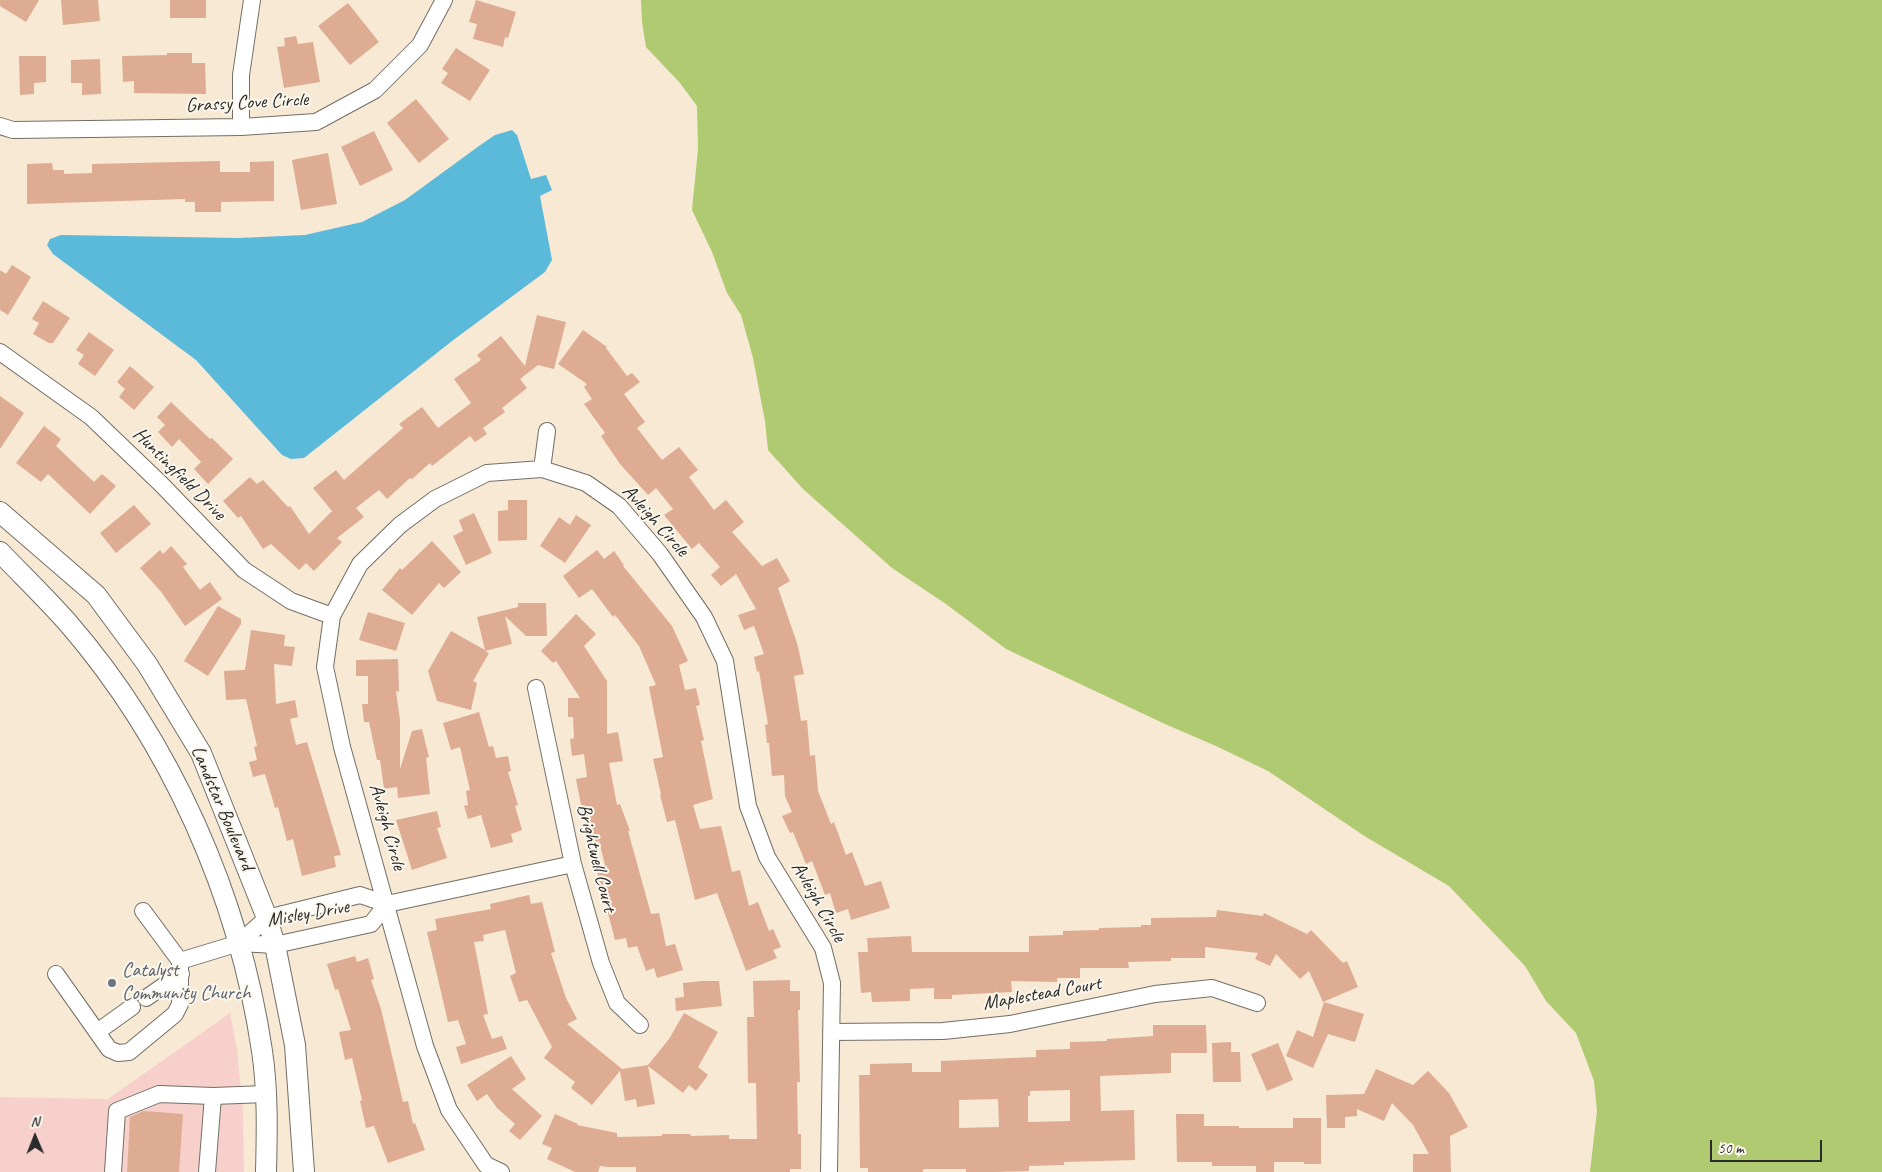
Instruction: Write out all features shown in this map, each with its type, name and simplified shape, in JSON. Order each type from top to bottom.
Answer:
[{"type":"main road","name":"Landstar Boulevard","points":[[0,512],[96,595],[148,664],[201,753],[267,918],[275,945],[294,1045],[304,1172]]},
{"type":"main road","name":"Landstar Boulevard","points":[[0,552],[68,623],[118,688],[170,771],[206,846],[245,962],[262,1052],[266,1094],[266,1172]]},
{"type":"street","points":[[241,127],[242,75],[252,0]]},
{"type":"street","name":"Grassy Cove Circle","points":[[0,126],[13,130],[241,127],[316,122],[375,90],[420,45],[444,0]]},
{"type":"street","name":"Huntingfield Drive","points":[[0,352],[91,417],[161,484],[244,570],[291,601],[332,616]]},
{"type":"street","points":[[542,469],[547,432]]},
{"type":"street","name":"Avleigh Circle","points":[[501,1172],[483,1168],[449,1110],[425,1046],[342,747],[325,667],[332,616],[360,564],[400,525],[434,499],[487,473],[542,469],[586,483],[619,506],[660,554],[704,616],[725,660],[748,806],[767,857],[823,948],[832,983],[829,1172]]},
{"type":"street","name":"Brightwell Court","points":[[536,688],[573,864],[602,963],[617,1003],[640,1025]]},
{"type":"street","points":[[387,904],[573,864]]},
{"type":"street","name":"Misley Drive","points":[[360,895],[387,904],[371,924],[275,945],[239,943],[267,918],[360,895]]},
{"type":"street","points":[[56,974],[109,1049],[118,1052],[128,1052],[175,1014],[180,1004],[180,968],[143,911]]},
{"type":"street","points":[[146,998],[180,968],[239,943]]},
{"type":"street","name":"Maplestead Court","points":[[831,1032],[943,1031],[1010,1024],[1156,994],[1212,988],[1257,1003]]},
{"type":"street","points":[[97,1032],[132,1007]]},
{"type":"street","points":[[113,1172],[117,1111],[159,1094],[213,1096],[266,1094]]},
{"type":"street","points":[[207,1172],[213,1096]]},
{"type":"shaded area","points":[[230,1013],[237,1050],[243,1110],[244,1172],[0,1172],[0,1097],[108,1099]]},
{"type":"green space","points":[[641,0],[1882,0],[1882,1172],[1590,1172],[1597,1111],[1594,1081],[1576,1033],[1546,1001],[1525,966],[1449,886],[1366,837],[1268,771],[1006,649],[946,604],[892,568],[803,489],[768,450],[765,421],[753,358],[741,315],[727,293],[712,252],[692,210],[698,149],[697,106],[680,83],[646,47]]},
{"type":"water","points":[[512,130],[517,135],[531,179],[546,175],[552,190],[540,196],[552,260],[545,272],[452,341],[304,458],[291,459],[282,455],[196,360],[53,254],[47,245],[50,239],[61,235],[239,238],[305,235],[362,222],[405,200],[495,135]]},
{"type":"building","points":[[0,0],[39,0],[26,22],[0,6]]},
{"type":"building","points":[[61,0],[98,0],[100,21],[63,25]]},
{"type":"building","points":[[170,0],[206,0],[206,18],[170,18]]},
{"type":"building","points":[[476,0],[516,12],[508,38],[505,37],[503,47],[473,39],[477,24],[469,22]]},
{"type":"building","points":[[348,3],[379,42],[350,65],[318,26]]},
{"type":"building","points":[[296,36],[298,44],[313,42],[320,82],[284,88],[277,47],[285,46],[284,38]]},
{"type":"building","points":[[456,48],[490,70],[470,101],[441,83],[448,73],[442,69]]},
{"type":"building","points":[[167,53],[192,53],[192,63],[205,63],[206,94],[134,93],[134,81],[123,82],[122,56],[167,55]]},
{"type":"building","points":[[19,56],[46,56],[46,82],[34,83],[34,94],[20,95]]},
{"type":"building","points":[[100,59],[101,94],[82,95],[82,83],[71,83],[71,60]]},
{"type":"building","points":[[416,99],[449,139],[419,163],[387,123]]},
{"type":"building","points":[[374,131],[393,170],[360,186],[341,147]]},
{"type":"building","points":[[328,153],[337,204],[301,210],[292,160]]},
{"type":"building","points":[[220,161],[220,172],[250,172],[250,162],[274,161],[274,201],[221,202],[221,212],[195,212],[195,202],[185,202],[185,199],[27,204],[27,164],[52,163],[53,170],[64,170],[64,174],[92,173],[92,164]]},
{"type":"building","points":[[12,265],[31,277],[8,315],[0,310],[0,270],[6,274]]},
{"type":"building","points":[[43,301],[70,318],[53,343],[49,343],[33,334],[39,323],[32,319]]},
{"type":"building","points":[[537,315],[566,322],[554,369],[538,365],[520,379],[527,388],[502,408],[505,412],[483,428],[487,434],[475,442],[470,436],[432,466],[430,463],[412,479],[410,478],[387,499],[379,490],[356,508],[364,517],[337,538],[342,542],[314,571],[306,563],[299,570],[271,544],[263,549],[241,516],[238,518],[223,501],[250,477],[257,484],[263,480],[288,507],[290,506],[309,534],[332,511],[313,488],[336,470],[344,480],[403,428],[399,424],[422,407],[438,428],[471,403],[454,379],[481,360],[477,355],[501,336],[525,366]]},
{"type":"building","points":[[583,330],[607,347],[627,376],[632,373],[640,382],[624,394],[645,422],[637,428],[662,460],[679,447],[698,470],[689,477],[714,510],[726,500],[744,522],[732,532],[762,566],[777,558],[790,581],[778,588],[797,643],[804,674],[794,676],[801,721],[807,720],[810,756],[815,755],[818,791],[831,824],[834,822],[846,855],[852,852],[865,886],[881,881],[890,908],[851,920],[848,909],[836,913],[830,893],[825,895],[812,861],[806,864],[793,832],[790,833],[782,816],[792,812],[785,796],[784,775],[772,776],[769,743],[767,743],[765,725],[768,724],[759,671],[757,672],[754,657],[764,654],[754,626],[744,630],[738,615],[756,609],[736,574],[721,586],[711,575],[720,567],[699,543],[692,549],[664,515],[673,509],[656,488],[648,495],[620,464],[601,436],[605,433],[584,404],[592,399],[584,387],[587,384],[558,364]]},
{"type":"building","points":[[89,332],[114,350],[95,376],[78,364],[84,355],[76,350]]},
{"type":"building","points":[[130,366],[154,387],[134,410],[119,397],[125,389],[117,382]]},
{"type":"building","points":[[0,396],[24,413],[0,449]]},
{"type":"building","points":[[171,402],[233,459],[208,484],[194,469],[201,462],[179,439],[172,447],[158,432],[165,425],[157,417]]},
{"type":"building","points":[[44,426],[61,439],[56,446],[94,482],[102,474],[116,486],[90,514],[48,474],[41,482],[16,463]]},
{"type":"building","points":[[508,500],[527,500],[527,540],[498,541],[498,511],[508,510]]},
{"type":"building","points":[[134,505],[151,524],[116,553],[100,533]]},
{"type":"building","points":[[474,513],[492,553],[466,565],[453,536],[463,531],[459,520]]},
{"type":"building","points":[[576,515],[591,525],[565,563],[540,546],[559,517],[570,525]]},
{"type":"building","points":[[432,541],[461,572],[444,588],[439,583],[412,615],[382,590],[400,568],[402,570]]},
{"type":"building","points":[[171,546],[187,564],[183,567],[200,590],[210,582],[222,599],[185,626],[162,593],[140,568],[160,550],[163,554]]},
{"type":"building","points":[[597,550],[604,559],[614,551],[623,566],[672,626],[688,661],[679,665],[685,690],[696,688],[700,705],[696,706],[704,740],[701,741],[713,799],[693,805],[700,829],[721,826],[732,872],[740,870],[749,906],[758,902],[769,931],[773,929],[781,947],[773,950],[777,958],[746,971],[717,893],[695,900],[675,820],[667,822],[653,759],[663,757],[649,687],[656,685],[639,646],[615,615],[613,617],[592,589],[579,598],[563,576]]},
{"type":"building","points":[[518,603],[546,603],[547,636],[526,636],[505,616],[512,644],[485,651],[489,653],[473,681],[477,683],[471,710],[437,701],[428,671],[451,631],[485,650],[477,617],[518,607]]},
{"type":"building","points":[[218,606],[241,619],[241,624],[208,676],[184,661]]},
{"type":"building","points":[[368,612],[405,623],[396,651],[359,640]]},
{"type":"building","points":[[576,614],[596,634],[584,646],[607,681],[607,734],[618,732],[623,761],[609,763],[617,805],[620,804],[630,831],[628,831],[651,914],[659,913],[666,946],[675,944],[683,970],[657,978],[654,968],[646,971],[637,946],[628,948],[626,938],[615,940],[596,867],[605,865],[599,841],[592,844],[584,820],[576,779],[587,777],[584,754],[572,756],[570,739],[574,738],[573,717],[568,717],[568,698],[580,698],[556,661],[553,663],[541,651]]},
{"type":"building","points":[[251,630],[285,635],[284,646],[295,647],[292,666],[274,664],[276,704],[295,700],[298,717],[290,719],[296,745],[307,742],[341,855],[334,856],[336,867],[302,876],[293,839],[287,841],[278,807],[275,808],[265,774],[253,777],[249,762],[257,760],[254,747],[257,746],[246,699],[226,700],[224,671],[245,670]]},
{"type":"building","points":[[398,659],[399,692],[396,691],[400,720],[400,769],[412,731],[422,729],[429,757],[426,758],[430,794],[398,798],[397,787],[384,789],[380,760],[377,760],[369,722],[364,722],[362,704],[368,704],[368,676],[356,676],[356,660]]},
{"type":"building","points":[[479,712],[489,747],[493,746],[496,758],[508,756],[511,771],[508,772],[518,805],[515,806],[522,830],[511,834],[513,842],[491,848],[481,815],[468,819],[464,806],[468,805],[466,791],[470,790],[460,747],[451,750],[443,723]]},
{"type":"building","points":[[437,811],[441,827],[437,828],[447,858],[412,870],[396,820]]},
{"type":"building","points":[[529,895],[531,904],[542,902],[555,952],[551,953],[566,998],[577,1019],[567,1024],[622,1069],[648,1065],[669,1039],[684,1013],[718,1032],[698,1067],[708,1075],[696,1091],[689,1085],[683,1093],[648,1066],[655,1104],[637,1107],[636,1099],[625,1101],[620,1071],[592,1105],[571,1088],[575,1082],[544,1058],[552,1047],[527,1000],[519,1002],[510,976],[516,973],[505,930],[483,935],[484,941],[474,942],[488,1014],[483,1015],[492,1039],[502,1036],[507,1049],[461,1064],[456,1047],[466,1044],[458,1020],[448,1022],[427,932],[437,930],[435,919],[491,909],[490,904]]},
{"type":"building","points":[[1217,910],[1263,916],[1264,913],[1307,934],[1311,930],[1343,963],[1347,961],[1358,987],[1323,1002],[1309,971],[1300,979],[1276,954],[1270,966],[1255,959],[1258,953],[1205,947],[1205,958],[1171,958],[1171,961],[1128,962],[1129,968],[1080,968],[1080,978],[1057,978],[1057,982],[1011,981],[1012,992],[952,995],[952,999],[934,999],[934,988],[910,989],[910,1001],[872,1002],[871,992],[861,993],[858,952],[868,952],[867,938],[911,936],[912,952],[1029,952],[1029,936],[1063,935],[1063,931],[1099,930],[1099,928],[1141,927],[1141,925],[1151,925],[1151,918],[1216,917]]},
{"type":"building","points":[[355,956],[357,962],[368,958],[374,979],[371,980],[381,1009],[403,1102],[408,1101],[413,1124],[415,1123],[425,1150],[388,1163],[374,1126],[366,1128],[360,1101],[362,1100],[352,1058],[345,1060],[339,1032],[351,1030],[338,989],[335,990],[327,964]]},
{"type":"building","points":[[790,980],[790,991],[800,991],[800,1010],[798,1010],[800,1082],[797,1082],[798,1134],[801,1134],[801,1169],[790,1169],[790,1172],[636,1172],[636,1167],[600,1166],[598,1172],[575,1172],[547,1159],[552,1148],[542,1144],[555,1114],[577,1125],[617,1133],[617,1137],[690,1134],[691,1136],[729,1135],[729,1139],[757,1139],[756,1083],[748,1083],[747,1017],[754,1017],[753,981]]},
{"type":"building","points":[[719,981],[722,1006],[676,1011],[675,998],[684,997],[683,983]]},
{"type":"building","points":[[1324,1002],[1364,1014],[1355,1042],[1328,1034],[1313,1068],[1286,1056],[1297,1030],[1313,1037]]},
{"type":"building","points":[[1153,1025],[1206,1025],[1207,1053],[1171,1053],[1171,1073],[1100,1076],[1101,1111],[1134,1110],[1135,1160],[1064,1162],[1064,1165],[1029,1166],[1029,1171],[966,1172],[966,1169],[923,1169],[923,1172],[868,1172],[868,1168],[860,1168],[859,1075],[870,1075],[870,1064],[912,1063],[912,1072],[941,1072],[941,1061],[1036,1057],[1036,1050],[1070,1049],[1070,1042],[1107,1041],[1107,1039],[1153,1036]],"holes":[[[1070,1090],[1070,1121],[1028,1122],[1028,1096],[1030,1096],[1030,1091]],[[998,1099],[999,1127],[959,1128],[959,1100]]]},
{"type":"building","points":[[1231,1042],[1231,1052],[1240,1052],[1241,1082],[1213,1082],[1212,1043]]},
{"type":"building","points":[[1278,1043],[1293,1080],[1267,1091],[1251,1054]]},
{"type":"building","points":[[511,1056],[526,1079],[512,1089],[542,1116],[520,1140],[509,1131],[515,1124],[497,1108],[487,1094],[477,1101],[467,1085]]},
{"type":"building","points":[[1376,1069],[1413,1085],[1428,1071],[1449,1093],[1468,1127],[1450,1136],[1451,1172],[1413,1172],[1413,1154],[1429,1154],[1413,1125],[1392,1103],[1384,1121],[1357,1109],[1357,1116],[1345,1117],[1345,1128],[1327,1128],[1326,1095],[1364,1094]]},
{"type":"building","points":[[143,1111],[183,1114],[179,1172],[127,1172],[130,1117]]},
{"type":"building","points":[[1176,1114],[1204,1114],[1204,1126],[1239,1126],[1239,1128],[1293,1128],[1293,1118],[1321,1118],[1321,1164],[1274,1162],[1274,1172],[1256,1172],[1256,1166],[1212,1166],[1212,1162],[1177,1162]]},
{"type":"place","name":"Catalyst Community Church","points":[[112,983]]}]
